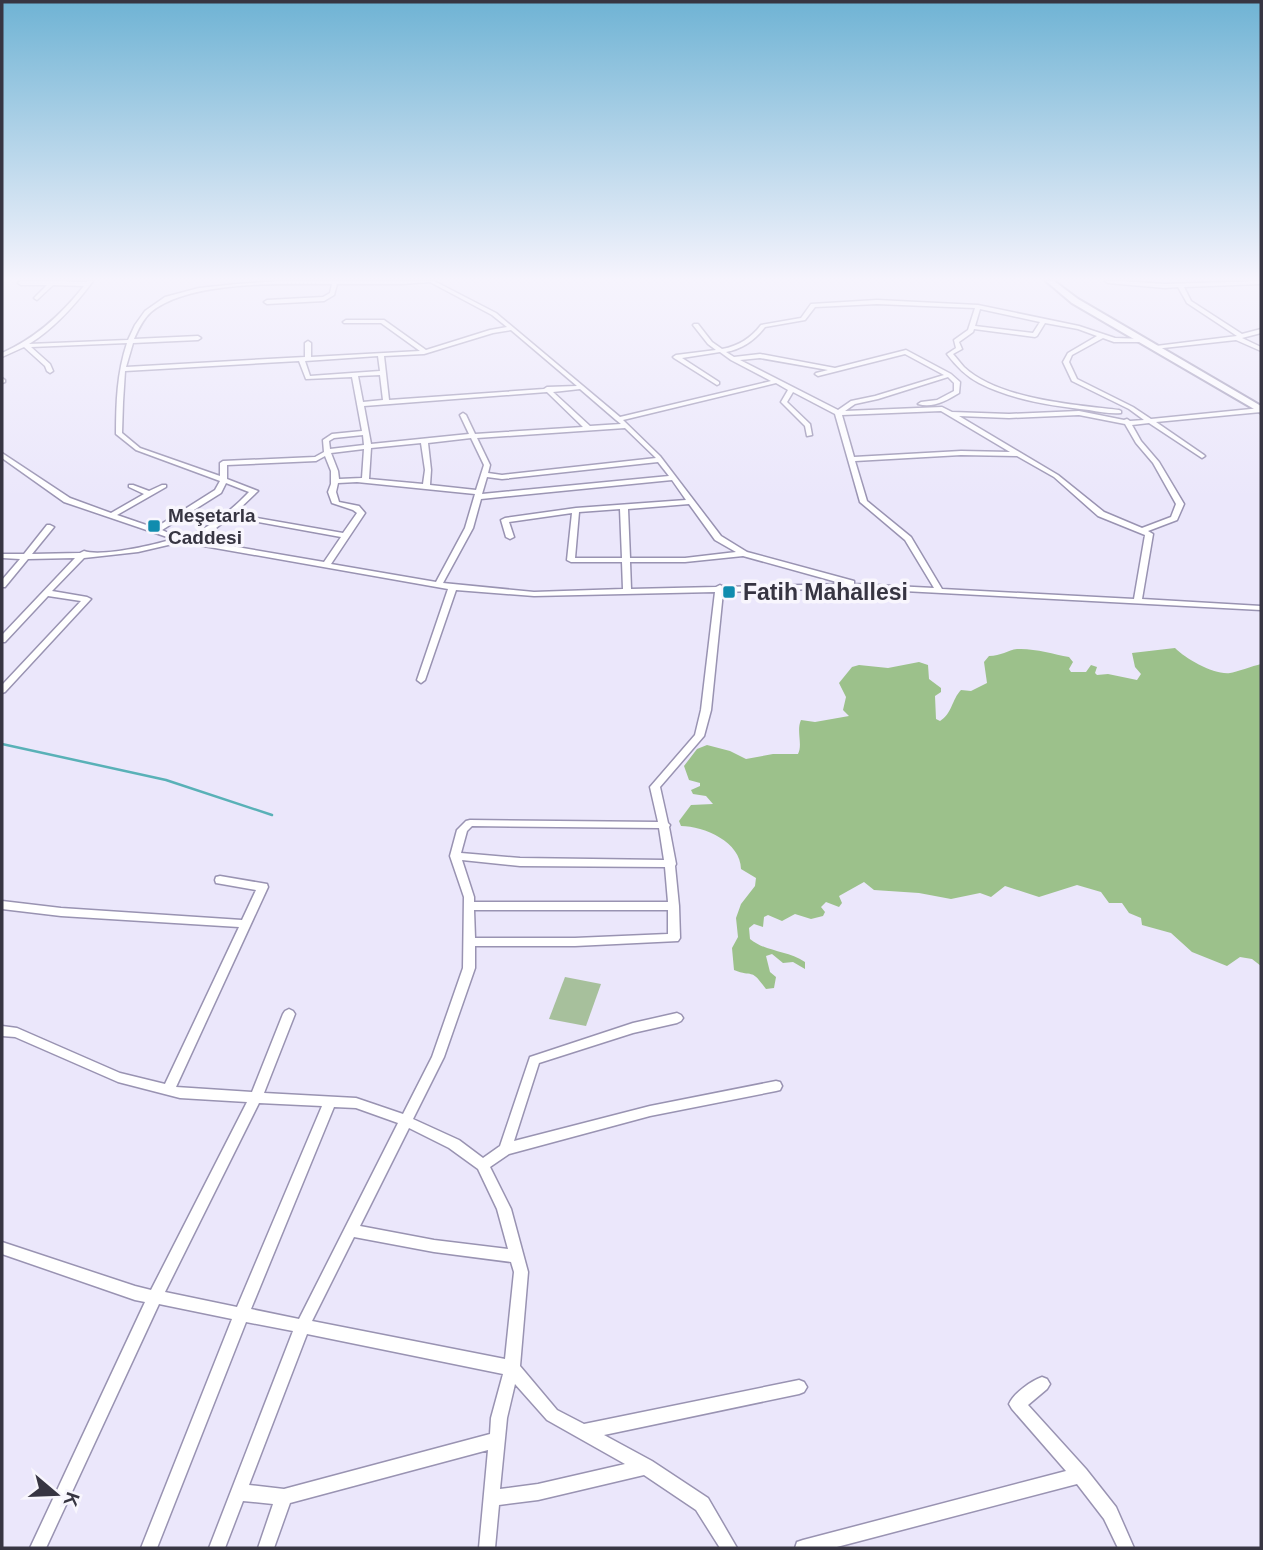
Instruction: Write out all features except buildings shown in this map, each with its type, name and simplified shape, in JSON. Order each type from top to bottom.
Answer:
[{"type":"street","points":[[34,353],[48,365],[50,371]]},
{"type":"street","points":[[2,556],[128,551],[182,540],[211,527],[229,515],[254,491],[138,449],[119,434],[119,398],[127,353]]},
{"type":"street","points":[[306,353],[308,378],[383,373]]},
{"type":"street","points":[[124,369],[395,353]]},
{"type":"street","points":[[540,353],[627,426],[660,460],[718,538],[744,554],[872,588]]},
{"type":"street","points":[[704,353],[676,357],[717,383]]},
{"type":"street","points":[[725,353],[774,382],[838,413],[942,409],[1031,464],[1056,476],[1101,514],[1149,534],[1138,600]]},
{"type":"street","points":[[818,374],[901,353]]},
{"type":"street","points":[[882,410],[939,402],[953,397],[957,392],[957,382],[949,375],[908,353]]},
{"type":"street","points":[[952,353],[955,363],[998,389],[1079,409],[1119,412]]},
{"type":"street","points":[[1071,353],[1066,362],[1074,380],[1131,408],[1202,456]]},
{"type":"street","points":[[1165,353],[1261,410]]},
{"type":"street","points":[[381,354],[386,402]]},
{"type":"street","points":[[733,359],[760,356],[840,370]]},
{"type":"street","points":[[355,375],[368,446],[365,481]]},
{"type":"street","points":[[838,413],[853,402],[876,398],[949,375]]},
{"type":"street","points":[[618,419],[774,382]]},
{"type":"street","points":[[1083,386],[1082,389],[1087,395],[1119,412],[1129,423],[1138,442],[1156,462],[1180,504],[1174,518],[1142,531]]},
{"type":"street","points":[[360,404],[579,388]]},
{"type":"street","points":[[547,389],[589,429]]},
{"type":"street","points":[[791,390],[784,402],[808,425],[809,435]]},
{"type":"street","points":[[949,414],[1079,414],[1129,423],[1261,410]]},
{"type":"street","points":[[838,413],[864,502],[908,539],[940,592]]},
{"type":"street","points":[[439,584],[469,528],[486,465],[463,415]]},
{"type":"street","points":[[156,531],[218,491],[224,481],[223,463],[316,459],[332,450],[368,446],[627,426]]},
{"type":"street","points":[[326,565],[361,513],[356,508],[336,503],[332,492],[337,481],[335,467],[326,454],[329,438],[365,433]]},
{"type":"street","points":[[424,441],[428,470],[426,487]]},
{"type":"street","points":[[853,459],[961,453],[1018,454]]},
{"type":"street","points":[[2,455],[67,500],[182,540],[453,587],[534,594],[720,587],[872,588],[1261,608]]},
{"type":"street","points":[[484,475],[502,477],[660,460]]},
{"type":"street","points":[[502,477],[510,494]]},
{"type":"street","points":[[337,481],[426,487],[478,495],[672,478]]},
{"type":"street","points":[[131,486],[150,494]]},
{"type":"street","points":[[112,515],[164,486]]},
{"type":"street","points":[[510,537],[505,520],[576,510],[689,502]]},
{"type":"street","points":[[624,507],[627,589]]},
{"type":"street","points":[[576,510],[570,560],[685,560],[744,554]]},
{"type":"street","points":[[229,515],[345,536]]},
{"type":"street","points":[[2,585],[50,527]]},
{"type":"street","points":[[2,640],[84,553]]},
{"type":"street","points":[[421,680],[453,587]]},
{"type":"street","points":[[470,942],[575,943],[674,938],[671,864],[656,787],[699,736],[706,710],[720,587]]},
{"type":"street","points":[[2,691],[88,599],[47,593]]},
{"type":"street","points":[[217,1548],[302,1327],[443,1044],[469,968],[469,897],[455,856],[462,830],[470,823],[665,825]]},
{"type":"street","points":[[455,856],[520,862],[671,864]]},
{"type":"street","points":[[168,1090],[264,887],[220,880]]},
{"type":"street","points":[[2,905],[61,912],[246,923]]},
{"type":"street","points":[[470,906],[674,906]]},
{"type":"street","points":[[38,1548],[155,1297],[256,1097],[289,1014]]},
{"type":"street","points":[[505,1149],[534,1060],[633,1028],[677,1018]]},
{"type":"street","points":[[2,1031],[17,1033],[118,1077],[168,1090],[356,1103],[406,1121],[454,1144],[483,1165],[504,1209],[521,1272],[512,1368],[499,1418],[487,1548]]},
{"type":"street","points":[[483,1165],[505,1149],[650,1111],[776,1086]]},
{"type":"street","points":[[149,1548],[241,1315],[330,1101]]},
{"type":"street","points":[[350,1230],[434,1246],[517,1256]]},
{"type":"street","points":[[2,1248],[135,1293],[512,1368],[552,1415],[646,1467],[702,1504],[729,1548]]},
{"type":"street","points":[[1042,1384],[1017,1404],[1110,1513],[1126,1548]]},
{"type":"street","points":[[583,1432],[799,1387]]},
{"type":"street","points":[[238,1492],[284,1497],[497,1440]]},
{"type":"street","points":[[492,1498],[538,1492],[646,1467]]},
{"type":"street","points":[[803,1548],[1080,1475]]},
{"type":"street","points":[[266,1548],[284,1497]]},
{"type":"green space","points":[[1175,648],[1201,665],[1223,673],[1261,664],[1261,966],[1252,959],[1240,957],[1227,966],[1192,952],[1171,933],[1142,925],[1141,918],[1129,913],[1122,903],[1109,903],[1101,892],[1077,885],[1039,897],[1005,886],[991,897],[980,893],[951,899],[919,893],[874,890],[864,882],[839,896],[842,903],[839,907],[826,902],[821,907],[825,912],[823,916],[811,919],[795,914],[782,921],[768,915],[764,917],[763,927],[754,924],[749,928],[750,939],[805,962],[805,969],[793,962],[783,963],[772,954],[766,956],[770,972],[776,977],[774,988],[766,989],[754,975],[734,970],[732,948],[738,937],[736,918],[741,904],[755,886],[756,878],[741,869],[735,851],[720,837],[700,829],[681,826],[679,821],[691,805],[713,804],[706,796],[693,794],[691,790],[700,786],[700,783],[689,780],[684,766],[697,749],[707,745],[730,751],[746,759],[773,754],[798,754],[801,720],[815,722],[849,716],[843,710],[846,697],[839,683],[852,667],[859,665],[888,668],[919,662],[928,665],[929,679],[941,688],[941,692],[935,696],[936,719],[940,721],[961,690],[971,691],[987,683],[984,662],[989,656],[1017,649],[1037,650],[1069,657],[1073,662],[1069,669],[1071,672],[1086,672],[1091,665],[1097,667],[1097,675],[1108,674],[1137,680],[1141,674],[1135,667],[1132,653]]},
{"type":"green space","points":[[565,977],[601,984],[586,1026],[549,1019]]},
{"type":"waterway","points":[[2,744],[166,780],[272,815]]},
{"type":"place","name":"Meşetarla Caddesi","points":[[154,526]]},
{"type":"place","name":"Fatih Mahallesi","points":[[729,592]]}]
